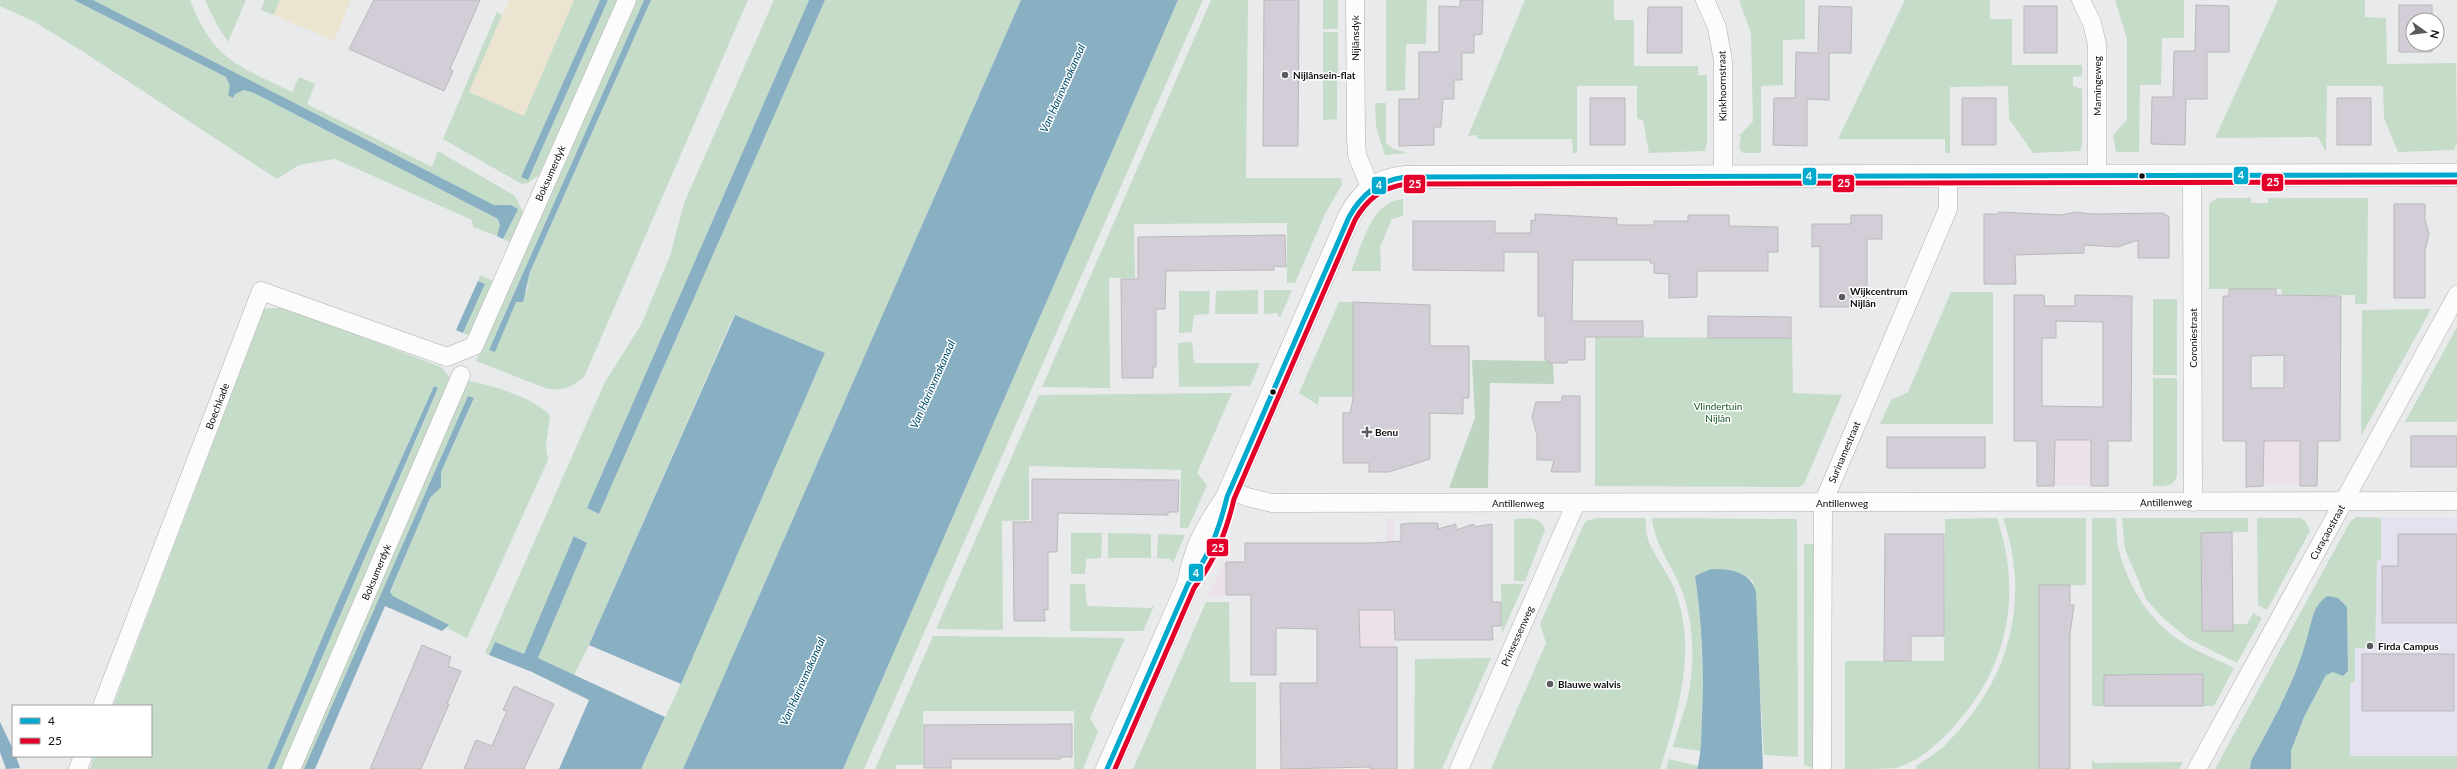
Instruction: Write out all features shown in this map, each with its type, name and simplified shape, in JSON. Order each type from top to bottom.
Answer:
[{"type":"street","name":"Boksumerdyk","points":[[447,357],[474,346],[627,0]]},
{"type":"street","name":"Nijlânsdyk","points":[[1355,0],[1357,155],[1370,187]]},
{"type":"street","name":"Kinkhoornstraat","points":[[1705,0],[1717,27],[1723,61],[1723,176]]},
{"type":"street","name":"Marningeweg","points":[[2081,0],[2092,23],[2097,44],[2097,175]]},
{"type":"street","name":"Coroniestraat","points":[[2192,175],[2193,502]]},
{"type":"street","points":[[1107,769],[1188,584],[1194,553],[1206,528],[1228,493],[1349,217],[1355,205],[1370,187],[1381,182],[1405,177],[2457,175]]},
{"type":"street","name":"Surinamestraat","points":[[1822,769],[1823,503],[1948,209],[1948,176]]},
{"type":"street","name":"Boechkade","points":[[102,705],[261,291],[447,357]]},
{"type":"street","name":"Curaçaostraat","points":[[2197,769],[2457,295]]},
{"type":"street","name":"Boksumerdyk","points":[[291,769],[461,375]]},
{"type":"street","name":"Antillenweg","points":[[1228,493],[1272,503],[2457,501]]},
{"type":"street","name":"Prinsessenweg","points":[[1459,769],[1576,503]]},
{"type":"street","points":[[78,769],[83,757]]},
{"type":"shaded area","points":[[2317,440],[2318,485],[2246,485],[2246,441]]},
{"type":"shaded area","points":[[2037,441],[2108,441],[2108,486],[2037,486]]},
{"type":"shaded area","name":"Firda Campus","points":[[2356,517],[2457,518],[2457,769],[2215,769],[2350,522]]},
{"type":"shaded area","points":[[1386,519],[1394,519],[1395,647],[1341,646],[1341,602],[1386,593]]},
{"type":"shaded area","points":[[1245,562],[1245,595],[1209,596],[1223,563]]},
{"type":"green space","points":[[0,0],[74,0],[226,77],[231,86],[228,95],[233,97],[235,94],[244,90],[254,93],[498,219],[500,225],[497,236],[473,227],[472,220],[335,159],[299,165],[277,179],[82,51],[33,21],[0,6]]},
{"type":"green space","points":[[93,0],[190,0],[208,36],[218,49],[229,59],[242,67],[292,92],[299,77],[315,84],[307,104],[432,167],[438,151],[515,196],[525,216],[512,243],[503,239],[517,209],[511,205],[494,205]]},
{"type":"green space","points":[[205,0],[246,0],[228,42],[217,25]]},
{"type":"green space","points":[[265,0],[280,0],[274,15],[261,10]]},
{"type":"green space","points":[[574,0],[600,0],[521,177],[528,180],[608,0],[618,0],[539,175],[528,183],[522,184],[443,139],[497,12],[502,15],[469,92],[524,115]]},
{"type":"green space","points":[[635,0],[644,0],[489,350],[494,352],[516,302],[527,291],[530,272],[651,0],[748,0],[584,377],[568,388],[548,389],[476,361]]},
{"type":"green space","points":[[774,0],[809,0],[587,508],[599,514],[825,0],[1021,0],[683,769],[641,769],[683,679],[825,353],[734,315],[589,645],[574,675],[538,658],[587,543],[575,536],[524,655],[495,642],[489,655],[485,653],[605,382],[641,325],[670,256],[684,203]]},
{"type":"green space","points":[[1178,0],[1203,0],[864,769],[843,769]]},
{"type":"green space","points":[[1211,0],[1248,0],[1246,178],[1341,178],[1342,184],[1325,214],[1295,283],[1287,283],[1287,223],[1134,224],[1135,278],[1109,278],[1110,388],[1042,387]]},
{"type":"green space","points":[[1323,0],[1338,0],[1338,29],[1323,29]]},
{"type":"green space","points":[[1386,0],[1427,0],[1426,44],[1406,44],[1405,90],[1386,91]]},
{"type":"green space","points":[[1525,0],[1614,0],[1614,20],[1634,20],[1634,66],[1698,66],[1698,75],[1707,75],[1707,142],[1705,151],[1649,153],[1643,120],[1637,119],[1637,86],[1577,86],[1577,153],[1573,153],[1572,139],[1477,139],[1477,135],[1468,136]]},
{"type":"green space","points":[[1739,0],[1805,0],[1805,39],[1783,40],[1783,85],[1761,86],[1761,153],[1743,153],[1739,147],[1741,137],[1739,136],[1753,121],[1751,33]]},
{"type":"green space","points":[[1905,0],[1990,0],[1990,19],[2012,19],[2012,65],[2082,65],[2082,76],[2073,77],[2073,86],[2082,89],[2082,144],[2080,151],[2033,153],[2009,119],[2008,86],[1950,87],[1950,153],[1945,153],[1945,139],[1838,139]]},
{"type":"green space","points":[[2115,0],[2184,0],[2184,38],[2162,38],[2161,85],[2140,85],[2139,152],[2116,152],[2113,135],[2127,120],[2127,39]]},
{"type":"green space","points":[[2278,0],[2365,0],[2365,17],[2386,18],[2387,64],[2456,63],[2457,143],[2454,150],[2398,152],[2384,118],[2383,86],[2327,86],[2326,152],[2318,137],[2215,138]]},
{"type":"green space","points":[[1323,32],[1338,32],[1338,75],[1323,75]]},
{"type":"green space","points":[[1323,78],[1337,78],[1337,119],[1323,120]]},
{"type":"green space","points":[[1375,103],[1386,103],[1386,143],[1393,149],[1408,153],[1385,155],[1376,127]]},
{"type":"green space","points":[[2217,198],[2251,198],[2251,203],[2268,203],[2268,198],[2368,198],[2367,304],[2355,304],[2355,295],[2282,295],[2281,289],[2209,289],[2209,204]]},
{"type":"green space","points":[[1403,199],[1403,216],[1392,219],[1380,247],[1381,271],[1351,271],[1369,226],[1375,216],[1392,202]]},
{"type":"green space","points":[[480,275],[495,282],[470,336],[463,333],[485,284],[478,281]]},
{"type":"green space","points":[[1258,290],[1258,314],[1215,314],[1216,291]]},
{"type":"green space","points":[[1264,290],[1292,290],[1280,318],[1277,313],[1264,314]]},
{"type":"green space","points":[[1179,291],[1210,291],[1209,314],[1194,315],[1192,332],[1179,333]]},
{"type":"green space","points":[[1951,292],[1993,292],[1993,424],[1880,424],[1891,400],[1908,392]]},
{"type":"green space","points":[[2153,299],[2177,299],[2177,375],[2153,375]]},
{"type":"green space","points":[[1339,302],[1353,302],[1353,397],[1319,397],[1318,405],[1299,393]]},
{"type":"green space","points":[[284,307],[441,367],[452,380],[284,769],[274,769],[438,389],[434,386],[339,598],[267,769],[90,769],[94,757],[152,757],[152,705],[113,705],[264,309]]},
{"type":"green space","points":[[2431,309],[2361,436],[2362,310]]},
{"type":"green space","points":[[2457,327],[2457,422],[2405,422]]},
{"type":"green space","name":"Vlindertuin Nijlân","points":[[1595,337],[1792,338],[1793,393],[1842,395],[1804,484],[1799,487],[1595,486]]},
{"type":"green space","points":[[1192,342],[1194,363],[1260,363],[1250,386],[1179,387],[1178,343]]},
{"type":"green space","points":[[1472,360],[1553,361],[1554,384],[1490,383],[1488,488],[1449,488],[1475,418]]},
{"type":"green space","points":[[2153,378],[2177,378],[2177,476],[2173,483],[2167,486],[2153,486]]},
{"type":"green space","points":[[468,381],[488,385],[512,393],[524,398],[544,410],[550,416],[546,446],[548,460],[467,638],[447,628],[448,625],[393,596],[390,593],[430,498],[436,493],[441,472],[474,399],[468,396],[304,769],[298,769]]},
{"type":"green space","points":[[1232,393],[1197,473],[1207,485],[1188,528],[1180,528],[1181,470],[1029,466],[1029,520],[1002,521],[1003,630],[936,629],[1039,395]]},
{"type":"green space","points":[[2356,517],[2381,518],[2381,560],[2377,560],[2375,648],[2355,648],[2355,682],[2350,683],[2350,756],[2457,756],[2457,769],[2291,769],[2291,751],[2304,717],[2326,675],[2333,672],[2348,671],[2347,607],[2302,657],[2291,687],[2251,761],[2250,769],[2215,769],[2350,522]]},
{"type":"green space","points":[[1597,518],[1645,518],[1649,543],[1670,579],[1676,593],[1682,615],[1685,638],[1683,682],[1679,704],[1660,769],[1491,769],[1546,643],[1540,624],[1583,526],[1586,521]]},
{"type":"green space","points":[[1652,518],[1797,519],[1798,757],[1764,755],[1753,581],[1746,576],[1732,571],[1719,571],[1695,576],[1701,641],[1701,751],[1673,747],[1688,697],[1692,671],[1691,630],[1682,591],[1660,547]]},
{"type":"green space","points":[[1997,518],[2005,546],[2009,573],[2009,600],[2006,627],[1999,652],[1988,677],[1974,701],[1956,724],[1943,737],[1929,750],[1913,761],[1896,768],[1845,769],[1845,661],[1944,661],[1945,519]]},
{"type":"green space","points":[[2003,518],[2086,518],[2086,585],[2039,586],[2039,769],[1917,769],[1916,766],[1942,748],[1967,721],[1985,695],[1999,668],[2008,640],[2014,611],[2015,581],[2011,550]]},
{"type":"green space","points":[[2092,518],[2116,518],[2118,547],[2123,565],[2135,591],[2152,616],[2173,636],[2185,644],[2234,668],[2214,706],[2203,706],[2203,674],[2105,675],[2104,706],[2092,706]]},
{"type":"green space","points":[[2122,518],[2248,518],[2248,532],[2201,533],[2202,631],[2233,631],[2233,624],[2247,624],[2253,613],[2262,618],[2237,663],[2187,638],[2163,618],[2146,599],[2125,549]]},
{"type":"green space","points":[[2257,518],[2301,518],[2306,522],[2310,531],[2267,610],[2258,605]]},
{"type":"green space","points":[[1514,519],[1537,520],[1543,525],[1545,530],[1525,581],[1514,581]]},
{"type":"green space","points":[[1071,533],[1102,533],[1101,558],[1086,559],[1085,574],[1071,574]]},
{"type":"green space","points":[[1108,533],[1151,534],[1151,558],[1108,558]]},
{"type":"green space","points":[[1158,534],[1185,535],[1173,563],[1170,559],[1157,558]]},
{"type":"green space","points":[[1804,544],[1814,544],[1814,768],[1804,765]]},
{"type":"green space","points":[[1070,584],[1085,584],[1087,606],[1150,608],[1154,606],[1143,631],[1070,631]]},
{"type":"green space","points":[[1501,584],[1524,584],[1502,633]]},
{"type":"green space","points":[[1206,602],[1229,602],[1230,682],[1256,682],[1256,769],[1133,769]]},
{"type":"green space","points":[[933,636],[1125,638],[1090,718],[1098,732],[1083,769],[1074,769],[1074,711],[923,711],[923,765],[896,765],[896,769],[875,769]]},
{"type":"green space","points":[[1491,658],[1442,769],[1414,769],[1415,659]]},
{"type":"green space","points":[[1669,759],[1698,766],[1697,769],[1666,769]]},
{"type":"green space","points":[[2092,760],[2096,763],[2183,762],[2179,769],[2092,769]]},
{"type":"sand","points":[[280,0],[351,0],[334,41],[274,15]]},
{"type":"sand","points":[[509,0],[574,0],[524,116],[469,92]]},
{"type":"water","points":[[74,0],[93,0],[494,205],[511,205],[518,209],[503,239],[497,236],[500,225],[498,219],[254,93],[244,90],[235,94],[233,98],[228,95],[230,86],[226,77]]},
{"type":"water","points":[[600,0],[608,0],[528,180],[521,177]]},
{"type":"water","points":[[644,0],[651,0],[530,272],[523,302],[516,302],[495,352],[489,350]]},
{"type":"water","points":[[809,0],[825,0],[599,514],[587,508]]},
{"type":"water","name":"Van Harinxmakanaal","points":[[1021,0],[1178,0],[843,769],[683,769]]},
{"type":"water","points":[[478,281],[485,284],[463,333],[456,330]]},
{"type":"water","points":[[735,315],[825,353],[681,684],[589,645]]},
{"type":"water","points":[[434,386],[438,388],[274,769],[267,769],[339,598]]},
{"type":"water","points":[[468,396],[474,398],[441,472],[441,487],[430,498],[390,592],[393,596],[449,625],[442,631],[385,606],[315,769],[304,769]]},
{"type":"water","points":[[574,536],[587,543],[538,658],[665,717],[641,769],[559,769],[589,700],[532,672],[489,655],[495,642],[524,654]]},
{"type":"water","points":[[1711,569],[1732,571],[1744,575],[1753,585],[1756,592],[1763,769],[1697,769],[1701,743],[1703,681],[1701,629],[1695,576]]},
{"type":"water","points":[[2328,596],[2338,598],[2347,607],[2348,671],[2343,676],[2333,672],[2326,675],[2304,717],[2291,751],[2291,769],[2250,769],[2251,761],[2290,686],[2316,609],[2323,599]]},
{"type":"water","points":[[0,722],[12,747],[12,757],[16,757],[20,768],[6,769],[0,752]]},
{"type":"building","points":[[374,0],[480,0],[450,69],[453,71],[444,91],[349,49]]},
{"type":"building","name":"Nijlânsein-flat","points":[[1264,0],[1299,0],[1298,146],[1263,146]]},
{"type":"building","points":[[1460,0],[1483,0],[1482,34],[1474,35],[1474,53],[1462,53],[1462,80],[1454,80],[1454,99],[1443,99],[1441,127],[1434,127],[1434,145],[1399,146],[1399,99],[1419,99],[1419,52],[1439,52],[1439,6],[1460,7]]},
{"type":"building","points":[[2196,5],[2229,6],[2229,52],[2207,52],[2207,99],[2186,99],[2185,145],[2151,144],[2152,97],[2173,97],[2174,51],[2195,51]]},
{"type":"building","points":[[2399,5],[2432,5],[2432,12],[2405,12],[2405,52],[2399,52]]},
{"type":"building","points":[[1819,6],[1852,7],[1851,53],[1829,53],[1829,100],[1807,99],[1807,146],[1773,145],[1774,98],[1795,98],[1796,52],[1818,53]]},
{"type":"building","points":[[2024,6],[2057,6],[2057,53],[2024,53]]},
{"type":"building","points":[[1648,7],[1682,7],[1682,53],[1647,53]]},
{"type":"building","points":[[1590,98],[1625,98],[1625,145],[1590,145]]},
{"type":"building","points":[[1962,98],[1996,98],[1996,145],[1962,145]]},
{"type":"building","points":[[2337,98],[2371,98],[2371,145],[2337,145]]},
{"type":"building","points":[[2394,204],[2425,204],[2425,220],[2429,234],[2425,251],[2425,298],[2394,298]]},
{"type":"building","points":[[1999,212],[2061,215],[2076,212],[2092,214],[2163,213],[2169,217],[2169,258],[2138,258],[2138,240],[2117,247],[2084,245],[2084,253],[2015,255],[2016,284],[1984,284],[1984,214],[1999,214]]},
{"type":"building","points":[[1535,214],[1617,218],[1617,225],[1654,225],[1654,221],[1688,221],[1688,215],[1729,215],[1729,226],[1778,227],[1778,252],[1768,252],[1768,271],[1697,271],[1697,297],[1669,298],[1669,274],[1654,273],[1654,263],[1650,263],[1650,260],[1573,260],[1572,321],[1643,321],[1643,337],[1585,337],[1585,360],[1567,360],[1567,363],[1548,363],[1548,360],[1545,360],[1545,316],[1538,316],[1538,252],[1504,252],[1504,271],[1413,270],[1413,221],[1495,221],[1495,233],[1531,233],[1531,220],[1535,221]]},
{"type":"building","points":[[1851,215],[1882,215],[1882,239],[1867,239],[1867,299],[1852,295],[1852,307],[1820,307],[1820,246],[1812,247],[1812,224],[1851,224]]},
{"type":"building","points":[[1285,235],[1286,267],[1274,266],[1274,270],[1166,271],[1165,309],[1156,309],[1156,367],[1153,367],[1153,378],[1122,378],[1121,279],[1138,279],[1138,237]]},
{"type":"building","points":[[2229,289],[2276,289],[2276,295],[2341,296],[2340,441],[2318,441],[2317,486],[2300,486],[2300,441],[2264,441],[2263,486],[2246,487],[2246,441],[2223,441],[2223,296],[2229,296]],"holes":[[[2284,355],[2284,388],[2251,388],[2251,356]]]},
{"type":"building","points":[[2014,295],[2044,295],[2045,306],[2075,306],[2075,295],[2132,296],[2131,441],[2108,441],[2108,486],[2091,486],[2091,440],[2055,440],[2054,486],[2037,486],[2037,441],[2014,441]],"holes":[[[2056,321],[2103,322],[2103,407],[2042,406],[2042,338],[2056,338]]]},
{"type":"building","points":[[1353,302],[1430,305],[1430,346],[1469,346],[1469,398],[1463,398],[1463,414],[1430,413],[1430,459],[1389,472],[1369,472],[1369,463],[1343,463],[1343,413],[1350,413],[1353,399]]},
{"type":"building","points":[[1708,316],[1791,317],[1791,338],[1708,338]]},
{"type":"building","points":[[1562,396],[1580,396],[1580,472],[1551,472],[1554,460],[1537,460],[1537,435],[1532,417],[1536,402],[1562,402]]},
{"type":"building","points":[[2411,436],[2457,436],[2457,467],[2411,467]]},
{"type":"building","points":[[1887,437],[1985,437],[1985,468],[1887,468]]},
{"type":"building","points":[[1032,479],[1179,480],[1178,512],[1168,512],[1168,515],[1058,513],[1057,552],[1048,552],[1048,610],[1044,609],[1045,621],[1014,621],[1013,522],[1032,522]]},
{"type":"building","points":[[1438,523],[1438,529],[1456,524],[1456,530],[1474,524],[1474,527],[1492,524],[1492,602],[1501,602],[1501,626],[1492,626],[1493,640],[1395,640],[1394,610],[1359,610],[1360,647],[1397,647],[1397,769],[1370,769],[1370,767],[1281,769],[1280,683],[1317,683],[1317,629],[1276,628],[1276,675],[1251,675],[1251,595],[1226,595],[1226,562],[1245,562],[1245,543],[1371,543],[1401,541],[1401,524]]},
{"type":"building","points":[[2232,532],[2233,631],[2202,631],[2201,533]]},
{"type":"building","points":[[1885,534],[1944,534],[1944,636],[1911,636],[1911,661],[1884,661]]},
{"type":"building","points":[[2398,534],[2457,534],[2457,623],[2382,623],[2382,566],[2398,566]]},
{"type":"building","points":[[2039,585],[2070,585],[2070,605],[2074,605],[2070,634],[2070,769],[2039,769]]},
{"type":"building","points":[[422,645],[451,657],[448,666],[461,671],[447,704],[449,704],[421,769],[370,769]]},
{"type":"building","points":[[2362,654],[2454,654],[2454,711],[2362,711]]},
{"type":"building","points":[[2203,674],[2203,706],[2104,706],[2104,675]]},
{"type":"building","points":[[514,686],[554,704],[524,769],[464,769],[476,740],[492,746],[507,711],[503,710]]},
{"type":"building","points":[[1072,724],[1072,757],[1060,757],[1060,759],[951,759],[951,768],[924,768],[924,725]]},
{"type":"transit line","name":"4","points":[[1107,769],[1188,584],[1202,564],[1212,543],[1227,497],[1349,217],[1365,195],[1379,185],[1405,177],[2457,175]]},
{"type":"transit line","name":"25","points":[[1115,769],[1194,588],[1208,567],[1219,546],[1234,499],[1355,220],[1370,200],[1389,188],[1406,184],[2457,182]]},
{"type":"place","name":"Nijlânsein-flat","points":[[1285,75]]},
{"type":"place","name":"Wijkcentrum Nijlân","points":[[1842,297]]},
{"type":"place","name":"Benu","points":[[1367,432]]},
{"type":"place","name":"Firda Campus","points":[[2370,646]]},
{"type":"place","name":"Blauwe walvis","points":[[1550,684]]}]
